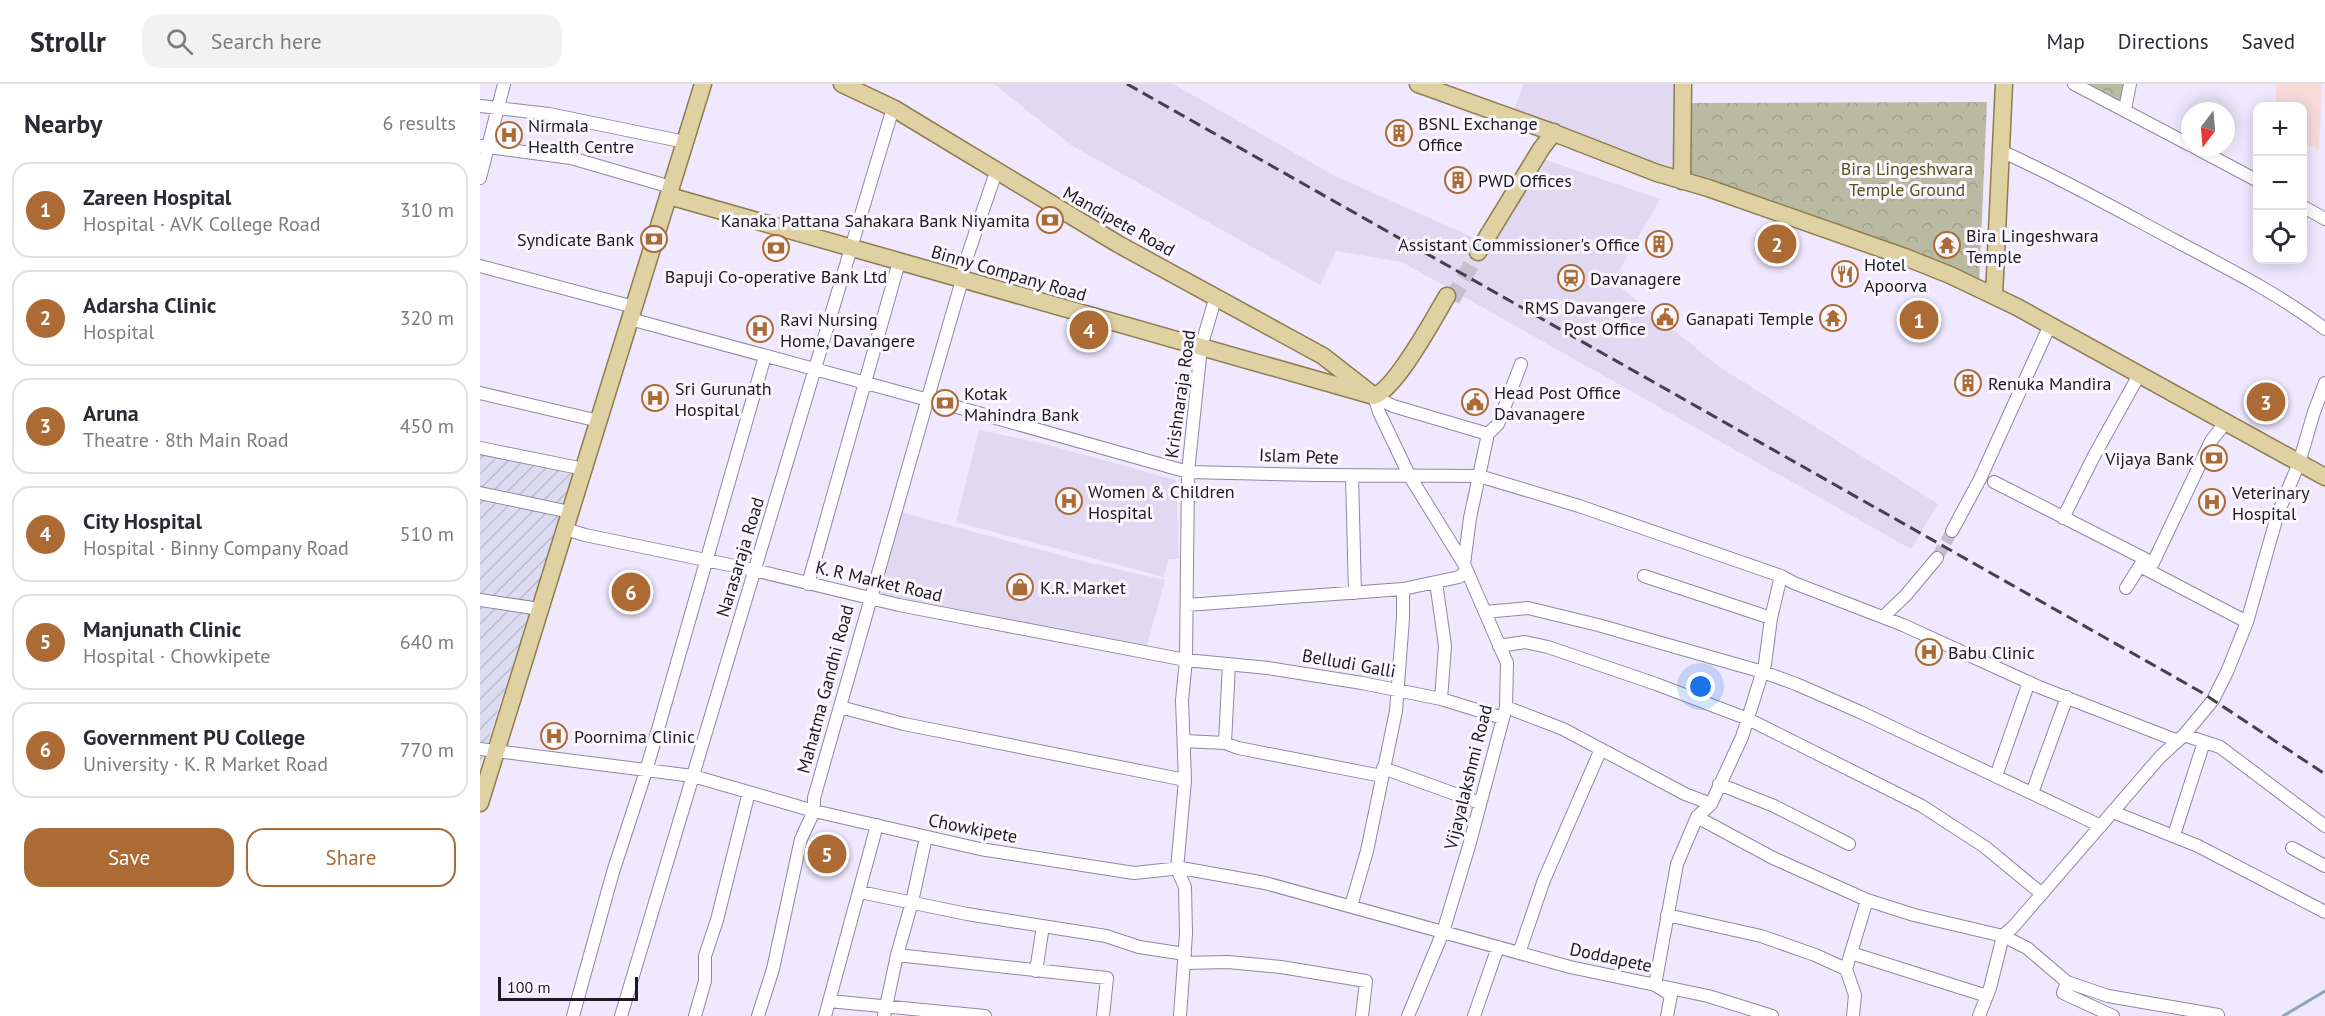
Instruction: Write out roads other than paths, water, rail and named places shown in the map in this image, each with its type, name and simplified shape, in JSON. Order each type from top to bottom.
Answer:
[{"type":"main road","points":[[480,803],[488,750],[540,609],[704,84]]},
{"type":"main road","name":"Mandipete Road","points":[[842,84],[892,108],[1118,244],[1323,356],[1376,398]]},
{"type":"main road","points":[[1418,84],[1552,131],[1682,181],[1905,257],[1994,296],[2050,325],[2325,477]]},
{"type":"main road","points":[[1682,181],[1683,84]]},
{"type":"main road","points":[[1994,296],[2004,84]]},
{"type":"main road","points":[[1476,251],[1552,131]]},
{"type":"main road","name":"Binny Company Road","points":[[670,192],[851,248],[1376,398]]},
{"type":"main road","points":[[1376,398],[1395,379],[1450,298]]},
{"type":"street","points":[[480,178],[485,147],[500,108],[504,84]]},
{"type":"street","points":[[2074,84],[2181,140]]},
{"type":"street","points":[[2125,110],[2130,84]]},
{"type":"street","points":[[480,106],[549,114],[685,142]]},
{"type":"street","name":"Narasaraja Road","points":[[621,1016],[892,108]]},
{"type":"street","points":[[485,147],[571,158],[670,192]]},
{"type":"street","points":[[2001,151],[2101,201],[2263,288],[2294,306],[2325,329]]},
{"type":"street","points":[[2211,156],[2253,177]]},
{"type":"street","name":"Mahatma Gandhi Road","points":[[758,1016],[773,969],[801,839],[814,811],[814,798],[869,598],[962,280],[964,266],[996,172]]},
{"type":"street","points":[[2307,209],[2325,219]]},
{"type":"street","points":[[808,584],[899,262]]},
{"type":"street","name":"Islam Pete","points":[[480,266],[765,356],[1188,472],[1479,476],[1579,506],[1781,576],[1883,617],[2067,697],[2181,738],[2220,747],[2325,826]]},
{"type":"street","name":"Krishnaraja Road","points":[[1177,870],[1185,780],[1182,700],[1186,660],[1188,472],[1201,347],[1216,296]]},
{"type":"street","points":[[1952,531],[1985,468],[2050,325]]},
{"type":"street","points":[[573,1016],[613,872],[646,771],[765,356]]},
{"type":"street","points":[[1187,605],[1402,589],[1459,577],[1465,568],[1488,434],[1498,424],[1521,364]]},
{"type":"street","points":[[2064,518],[2094,456],[2139,375]]},
{"type":"street","points":[[1979,1016],[1987,996],[2003,936],[2160,757],[2181,738],[2217,693],[2247,622],[2278,513],[2299,463],[2325,383]]},
{"type":"street","points":[[480,393],[599,421]]},
{"type":"street","points":[[1376,398],[1488,434]]},
{"type":"street","name":"Vijayalakshmi Road","points":[[1376,398],[1379,412],[1409,475],[1465,568],[1507,663],[1504,713],[1480,803],[1443,932],[1408,1016]]},
{"type":"street","points":[[2143,562],[2153,562],[2211,441],[2225,423]]},
{"type":"street","points":[[480,448],[584,469]]},
{"type":"street","points":[[1352,476],[1355,593]]},
{"type":"street","points":[[1994,482],[2064,518],[2247,622]]},
{"type":"street","points":[[480,493],[570,512]]},
{"type":"street","name":"K. R Market Road","points":[[565,529],[754,570],[869,598],[1186,660]]},
{"type":"street","points":[[1883,617],[1906,595],[1936,558]]},
{"type":"street","points":[[2127,588],[2143,562]]},
{"type":"street","points":[[1644,576],[1771,618]]},
{"type":"street","points":[[1667,1016],[1671,995],[1655,985],[1677,864],[1697,817],[1711,804],[1742,737],[1763,672],[1771,618],[1781,576]]},
{"type":"street","points":[[1436,582],[1445,646],[1441,699]]},
{"type":"street","points":[[1351,906],[1367,851],[1396,711],[1402,589]]},
{"type":"street","points":[[480,600],[540,609]]},
{"type":"street","points":[[1485,612],[1528,608],[1598,625],[1763,672],[1860,712],[2101,826]]},
{"type":"street","points":[[1499,646],[1525,642],[1548,647],[1748,719],[1922,806],[1985,847],[2042,894]]},
{"type":"street","name":"Belludi Galli","points":[[1186,660],[1268,668],[1398,690],[1504,713],[1563,729],[1685,794],[1711,804]]},
{"type":"street","points":[[1225,743],[1229,664]]},
{"type":"street","points":[[1996,776],[2029,682]]},
{"type":"street","points":[[2032,793],[2067,697]]},
{"type":"street","points":[[840,707],[904,724],[1185,780]]},
{"type":"street","points":[[1184,741],[1225,743],[1238,748],[1383,772],[1480,803]]},
{"type":"street","points":[[2174,835],[2204,742]]},
{"type":"street","points":[[1519,953],[1544,880],[1601,749]]},
{"type":"street","name":"Chowkipete","points":[[488,750],[693,776],[814,811],[980,849],[1134,873],[1177,870],[1210,872],[1351,906],[1443,932]]},
{"type":"street","points":[[1719,784],[1774,806],[1849,844]]},
{"type":"street","points":[[695,1016],[705,981],[705,956],[749,792]]},
{"type":"street","points":[[2113,812],[2174,835],[2325,912]]},
{"type":"street","points":[[1697,817],[1773,858],[1867,900],[1914,915],[2003,936],[2027,948],[2067,981],[2108,996],[2218,1015]]},
{"type":"street","points":[[825,1016],[877,825]]},
{"type":"street","points":[[885,1011],[926,837]]},
{"type":"street","points":[[2292,848],[2325,866]]},
{"type":"street","points":[[1177,870],[1185,887],[1180,1016]]},
{"type":"street","points":[[860,892],[1106,936],[1184,958],[1281,967],[1366,981],[1362,1016]]},
{"type":"street","points":[[1853,1016],[1856,994],[1846,969],[1867,900]]},
{"type":"street","points":[[1666,915],[1761,936],[1815,955],[1846,969]]},
{"type":"street","points":[[1036,971],[1043,926]]},
{"type":"street","name":"Doddapete","points":[[1443,932],[1570,967],[1708,996],[1772,1016]]},
{"type":"street","points":[[1474,1016],[1498,947]]},
{"type":"street","points":[[1851,953],[1987,996]]},
{"type":"street","points":[[897,955],[1107,978],[1102,1016]]},
{"type":"street","points":[[2067,981],[2063,993],[2113,1016]]},
{"type":"street","points":[[829,1001],[885,1011],[985,1016]]},
{"type":"waterway","points":[[2283,1016],[2325,991]]},
{"type":"tunnel","points":[[1452,300],[1478,252]]},
{"type":"tunnel","points":[[1937,558],[1952,531]]},
{"type":"railway","points":[[1127,84],[2201,692],[2325,774]]},
{"type":"place","name":"BSNL Exchange Office","points":[[1399,133]]},
{"type":"place","name":"Nirmala Health Centre","points":[[509,135]]},
{"type":"place","name":"PWD Offices","points":[[1458,180]]},
{"type":"place","name":"Kanaka Pattana Sahakara Bank Niyamita","points":[[1050,220]]},
{"type":"place","name":"Syndicate Bank","points":[[654,239]]},
{"type":"place","name":"Assistant Commissioner's Office","points":[[1659,244]]},
{"type":"place","name":"Adarsha Clinic","points":[[1777,244]]},
{"type":"place","name":"Bira Lingeshwara Temple","points":[[1947,245]]},
{"type":"place","name":"Bapuji Co-operative Bank Ltd","points":[[776,248]]},
{"type":"place","name":"Hotel Apoorva","points":[[1845,274]]},
{"type":"place","name":"Davanagere","points":[[1571,278]]},
{"type":"place","name":"RMS Davangere Post Office","points":[[1665,317]]},
{"type":"place","name":"Ganapati Temple","points":[[1833,318]]},
{"type":"place","name":"Zareen Hospital","points":[[1919,320]]},
{"type":"place","name":"Ravi Nursing Home, Davangere","points":[[760,329]]},
{"type":"place","name":"City Hospital","points":[[1089,330]]},
{"type":"place","name":"Renuka Mandira","points":[[1968,383]]},
{"type":"place","name":"Sri Gurunath Hospital","points":[[655,398]]},
{"type":"place","name":"Head Post Office Davanagere","points":[[1475,402]]},
{"type":"place","name":"Aruna","points":[[2266,402]]},
{"type":"place","name":"Kotak Mahindra Bank","points":[[945,403]]},
{"type":"place","name":"Vijaya Bank","points":[[2214,458]]},
{"type":"place","name":"Women & Children Hospital","points":[[1069,501]]},
{"type":"place","name":"Veterinary Hospital","points":[[2212,502]]},
{"type":"place","name":"K.R. Market","points":[[1020,587]]},
{"type":"place","name":"Government PU College","points":[[631,592]]},
{"type":"place","name":"Babu Clinic","points":[[1929,652]]},
{"type":"place","name":"Poornima Clinic","points":[[554,736]]},
{"type":"place","name":"Manjunath Clinic","points":[[827,854]]},
{"type":"park label","name":"Bira Lingeshwara Temple Ground","points":[[1907,178]]}]
